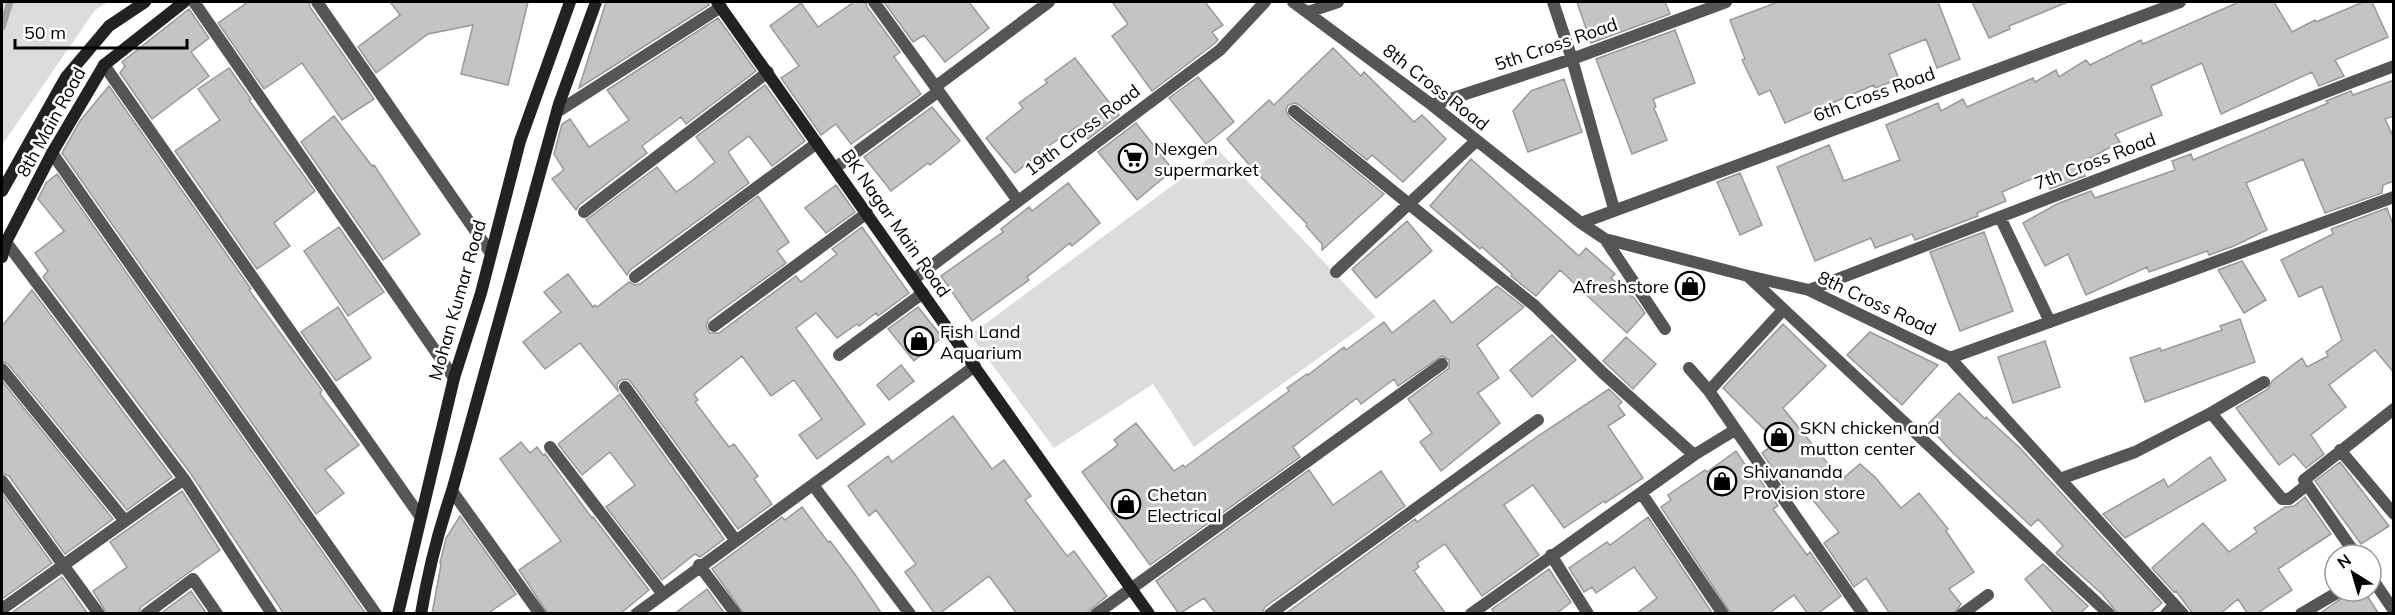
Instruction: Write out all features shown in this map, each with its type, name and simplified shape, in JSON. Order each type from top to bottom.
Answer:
[{"type":"street","points":[[2,190],[66,77],[109,26],[145,2]]},
{"type":"street","name":"8th Main Road","points":[[2,257],[6,242],[52,153],[104,64],[184,2]]},
{"type":"street","points":[[194,2],[454,378]]},
{"type":"street","points":[[316,2],[490,252]]},
{"type":"street","name":"Mohan Kumar Road","points":[[398,614],[454,378],[481,293],[520,141],[570,2]]},
{"type":"street","points":[[421,614],[429,568],[557,112],[596,2]]},
{"type":"street","points":[[874,2],[1018,201]]},
{"type":"street","points":[[835,168],[1049,2]]},
{"type":"street","name":"19th Cross Road","points":[[914,279],[1220,50],[1265,2]]},
{"type":"street","name":"8th Cross Road","points":[[1293,2],[1432,105],[1581,223],[1605,239],[1809,290],[1950,358],[2394,197]]},
{"type":"street","points":[[1308,12],[1338,2]]},
{"type":"street","points":[[1553,2],[1572,59],[1614,209]]},
{"type":"street","name":"5th Cross Road","points":[[1432,105],[1572,59],[1726,2]]},
{"type":"street","name":"6th Cross Road","points":[[1581,223],[2180,2]]},
{"type":"street","points":[[557,112],[719,4]]},
{"type":"street","name":"BK Nagar Main Road","points":[[719,4],[1149,614]]},
{"type":"street","points":[[104,64],[420,516]]},
{"type":"street","name":"7th Cross Road","points":[[1809,290],[2394,66]]},
{"type":"street","points":[[584,212],[768,72]]},
{"type":"street","points":[[1294,111],[1535,306],[1603,373],[1694,455]]},
{"type":"street","points":[[1336,272],[1476,141]]},
{"type":"street","points":[[635,277],[817,143]]},
{"type":"street","points":[[52,153],[376,614]]},
{"type":"street","points":[[714,326],[867,213]]},
{"type":"street","points":[[2000,217],[2050,322]]},
{"type":"street","points":[[1605,239],[1665,329]]},
{"type":"street","points":[[6,242],[184,479],[272,614]]},
{"type":"street","points":[[1748,276],[2109,614]]},
{"type":"street","points":[[839,355],[923,293]]},
{"type":"street","points":[[1710,391],[1784,310]]},
{"type":"street","points":[[1950,358],[2175,610]]},
{"type":"street","points":[[1096,614],[1442,364]]},
{"type":"street","points":[[636,614],[699,565],[736,542],[975,366]]},
{"type":"street","points":[[1689,368],[1710,391],[1863,614]]},
{"type":"street","points":[[2,369],[125,521]]},
{"type":"street","points":[[2060,479],[2135,452],[2211,413],[2264,382]]},
{"type":"street","points":[[625,387],[736,542]]},
{"type":"street","points":[[2348,543],[2304,480],[2306,476],[2394,409]]},
{"type":"street","points":[[2211,413],[2282,499],[2289,499],[2307,485]]},
{"type":"street","points":[[1270,614],[1538,420]]},
{"type":"street","points":[[1472,614],[1551,555],[1642,494],[1694,455],[1736,429]]},
{"type":"street","points":[[550,447],[662,593]]},
{"type":"street","points":[[2340,450],[2394,514]]},
{"type":"street","points":[[2,609],[184,479]]},
{"type":"street","points":[[2,481],[99,614]]},
{"type":"street","points":[[813,485],[910,614]]},
{"type":"street","points":[[452,491],[534,611]]},
{"type":"street","points":[[1642,494],[1723,614]]},
{"type":"street","points":[[1551,555],[1588,614]]},
{"type":"street","points":[[699,565],[736,614]]},
{"type":"street","points":[[146,614],[193,579],[217,614]]},
{"type":"street","points":[[1962,614],[1988,595]]},
{"type":"street","points":[[2383,595],[2394,611]]},
{"type":"street","points":[[2301,614],[2323,601]]},
{"type":"shaded area","points":[[2,2],[108,2],[95,10],[2,145]]},
{"type":"shaded area","points":[[1219,151],[1376,317],[1194,447],[1153,384],[1054,448],[970,335]]},
{"type":"building","points":[[248,2],[309,2],[310,7],[374,99],[342,120],[302,63],[264,89],[218,23]]},
{"type":"building","points":[[390,2],[528,2],[508,85],[461,74],[473,25],[428,34],[376,73],[358,47],[400,15]]},
{"type":"building","points":[[606,2],[709,2],[709,5],[579,88]]},
{"type":"building","points":[[854,2],[866,2],[867,7],[900,52],[894,57],[921,94],[851,144],[836,124],[821,135],[781,78],[799,66],[770,26],[801,3],[818,27]]},
{"type":"building","points":[[884,2],[969,2],[989,28],[945,62],[924,35],[913,42]]},
{"type":"building","points":[[1112,2],[1205,2],[1223,25],[1212,32],[1218,40],[1214,44],[1152,91],[1112,36],[1128,24]]},
{"type":"building","points":[[1577,2],[1665,2],[1670,14],[1591,43]]},
{"type":"building","points":[[1778,2],[1938,2],[1960,59],[1937,68],[1926,39],[1889,54],[1899,79],[1875,88],[1874,85],[1785,123],[1770,90],[1759,95],[1742,60],[1745,59],[1730,20]]},
{"type":"building","points":[[1972,2],[2068,2],[2009,26],[2010,29],[1989,38]]},
{"type":"building","points":[[2239,2],[2274,2],[2292,32],[2315,20],[2316,22],[2363,2],[2372,2],[2388,37],[2335,60],[2344,76],[2319,86],[2312,72],[2221,114],[2202,63],[2151,86],[2162,115],[2115,134],[2120,142],[2079,164],[2085,176],[2050,189],[2043,174],[2002,192],[2006,201],[1977,213],[1978,216],[1915,240],[1912,234],[1875,248],[1871,238],[1815,261],[1777,167],[1829,145],[1844,181],[1900,160],[1886,125],[1938,103],[1941,111],[1963,99],[1967,107],[2033,78],[2035,82],[2056,70],[2059,77],[2086,60],[2090,65],[2141,40],[2143,44]]},
{"type":"building","points":[[189,9],[209,38],[191,52],[209,76],[152,119],[120,73],[125,66],[122,62]]},
{"type":"building","points":[[718,18],[756,71],[686,124],[681,117],[642,146],[647,153],[579,205],[576,210],[552,179],[564,170],[554,154],[562,124],[570,119],[589,147],[629,120],[607,90]]},
{"type":"building","points":[[1675,30],[1695,83],[1653,99],[1656,107],[1654,108],[1667,140],[1632,154],[1596,59]]},
{"type":"building","points":[[1333,48],[1361,76],[1364,72],[1414,122],[1422,115],[1446,139],[1403,182],[1372,155],[1367,160],[1299,105],[1295,103],[1288,105],[1286,110],[1289,117],[1384,194],[1322,250],[1322,244],[1306,226],[1307,224],[1227,139],[1269,100],[1274,105]]},
{"type":"building","points":[[1075,58],[1119,115],[1088,139],[1078,126],[1015,173],[986,138],[1023,108],[1019,103],[1047,83],[1045,80]]},
{"type":"building","points":[[229,68],[251,99],[249,100],[315,191],[274,223],[290,246],[257,269],[175,151],[220,120],[198,89]]},
{"type":"building","points":[[1198,77],[1234,122],[1206,144],[1169,98]]},
{"type":"building","points":[[1564,79],[1582,132],[1528,152],[1513,111],[1531,91]]},
{"type":"building","points":[[2394,80],[2394,116],[2385,119],[2394,138],[2394,181],[2383,185],[2382,193],[2325,213],[2303,159],[2246,183],[2267,230],[2209,255],[2207,251],[2149,272],[2147,267],[2086,295],[2068,254],[2045,266],[2023,223],[2057,204],[2091,191],[2095,198],[2175,170],[2172,161],[2191,154],[2193,160],[2351,91],[2353,95]]},
{"type":"building","points":[[765,85],[805,141],[772,166],[749,136],[728,152],[749,183],[630,270],[627,275],[586,220],[657,167],[676,192],[693,180],[715,162],[696,137]]},
{"type":"building","points":[[109,86],[251,289],[249,290],[322,390],[320,394],[359,445],[325,470],[344,493],[316,514],[62,153],[80,121]]},
{"type":"building","points":[[932,107],[960,141],[930,165],[928,163],[891,191],[864,157]]},
{"type":"building","points":[[334,116],[372,166],[374,165],[420,234],[383,260],[301,142]]},
{"type":"building","points":[[1136,123],[1173,170],[1137,200],[1098,152]]},
{"type":"building","points":[[1471,159],[1579,256],[1586,248],[1615,274],[1611,278],[1635,299],[1645,313],[1627,333],[1560,270],[1536,296],[1511,276],[1512,274],[1482,247],[1480,249],[1430,206]]},
{"type":"building","points":[[1740,173],[1762,225],[1740,235],[1717,182]]},
{"type":"building","points":[[57,174],[366,614],[284,614],[191,474],[43,277],[48,271],[35,253],[64,231],[38,199],[46,183]]},
{"type":"building","points":[[1068,183],[1100,223],[1072,246],[1070,243],[1027,277],[1029,280],[972,321],[941,276],[1003,232],[1001,229],[1029,207],[1032,211]]},
{"type":"building","points":[[836,185],[855,212],[826,233],[805,208]]},
{"type":"building","points":[[758,196],[789,242],[777,251],[786,263],[709,319],[706,326],[710,333],[719,333],[796,276],[801,282],[837,254],[832,249],[862,227],[909,293],[878,316],[876,313],[837,338],[816,313],[796,328],[865,424],[817,459],[799,435],[822,419],[794,380],[771,396],[742,356],[694,394],[698,400],[695,402],[729,447],[734,444],[758,476],[754,479],[772,504],[738,529],[628,379],[621,380],[617,384],[618,391],[580,343],[545,369],[523,342],[561,312],[544,292],[568,274],[593,307],[595,305],[597,307],[629,282],[635,285],[640,284]]},
{"type":"building","points":[[2387,208],[2394,227],[2394,373],[2375,350],[2329,385],[2346,407],[2311,435],[2324,454],[2306,468],[2294,454],[2279,465],[2236,408],[2268,389],[2272,381],[2302,358],[2307,367],[2328,356],[2326,352],[2342,340],[2322,286],[2299,297],[2281,260],[2333,234],[2331,229]]},
{"type":"building","points":[[1407,221],[1432,251],[1376,298],[1352,269]]},
{"type":"building","points":[[339,227],[384,292],[348,316],[304,251]]},
{"type":"building","points":[[1984,232],[2013,311],[1960,331],[1930,252]]},
{"type":"building","points":[[2242,261],[2266,300],[2244,313],[2218,270]]},
{"type":"building","points":[[1497,286],[1524,307],[1477,345],[1499,378],[1478,393],[1500,423],[1441,471],[1420,442],[1432,433],[1408,399],[1449,368],[1449,360],[1442,356],[1398,386],[1394,379],[1361,404],[1357,398],[1293,447],[1300,457],[1150,565],[1082,472],[1118,445],[1114,440],[1136,423],[1174,471],[1183,465],[1185,467],[1289,391],[1287,388],[1344,347],[1346,350],[1384,322],[1392,333],[1434,300],[1452,323]]},
{"type":"building","points":[[32,290],[172,477],[127,510],[8,364],[2,361],[2,326]]},
{"type":"building","points":[[338,307],[371,358],[336,381],[301,332]]},
{"type":"building","points":[[918,307],[942,337],[914,361],[888,329]]},
{"type":"building","points":[[2240,319],[2255,362],[2145,402],[2130,358],[2160,348],[2161,351],[2222,330],[2220,326]]},
{"type":"building","points":[[1783,324],[1826,366],[1783,408],[1841,480],[1860,464],[1875,477],[1901,508],[1919,493],[1948,529],[1946,531],[1974,572],[1949,589],[1961,604],[1954,614],[1890,614],[1866,578],[1854,587],[1824,543],[1839,532],[1803,488],[1792,496],[1762,453],[1777,442],[1723,388]]},
{"type":"building","points":[[1870,332],[1938,365],[1902,405],[1847,355]]},
{"type":"building","points":[[1552,335],[1576,360],[1532,397],[1510,370]]},
{"type":"building","points":[[1626,337],[1656,364],[1633,389],[1603,361]]},
{"type":"building","points":[[2045,341],[2060,387],[2013,403],[1998,357]]},
{"type":"building","points":[[901,365],[914,381],[889,400],[877,385]]},
{"type":"building","points":[[2,381],[113,519],[65,554],[9,476],[2,473]]},
{"type":"building","points":[[1609,389],[1622,402],[1618,406],[1625,415],[1608,426],[1643,478],[1564,528],[1533,485],[1504,505],[1539,555],[1482,596],[1445,544],[1417,563],[1419,567],[1414,571],[1446,614],[1285,614],[1415,519],[1417,522]]},
{"type":"building","points":[[1959,393],[1985,419],[1986,417],[2021,449],[2162,603],[2149,614],[2118,614],[2102,594],[2056,553],[2063,546],[2038,519],[2031,526],[1953,453],[1927,425]]},
{"type":"building","points":[[620,394],[724,539],[700,557],[695,554],[662,580],[606,507],[635,485],[610,452],[582,475],[558,444]]},
{"type":"building","points":[[953,416],[992,469],[1004,460],[1031,496],[1025,500],[1067,556],[1074,551],[1107,596],[1085,614],[1017,614],[989,576],[939,614],[935,614],[905,572],[916,564],[876,510],[869,516],[848,486],[888,456],[892,462]]},
{"type":"building","points":[[521,442],[530,453],[537,447],[543,455],[545,454],[649,590],[620,614],[548,614],[519,570],[561,541],[500,459]]},
{"type":"building","points":[[1736,451],[1746,466],[1749,464],[1778,506],[1773,509],[1807,555],[1810,552],[1841,596],[1817,614],[1808,614],[1794,595],[1768,614],[1731,614],[1661,507],[1671,500],[1668,495],[1705,470],[1707,472]]},
{"type":"building","points":[[2210,457],[2226,480],[2125,538],[2103,514],[2164,479],[2168,487]]},
{"type":"building","points":[[2340,462],[2389,526],[2360,543],[2315,481]]},
{"type":"building","points":[[1309,470],[1333,505],[1381,471],[1405,506],[1265,607],[1262,614],[1216,614],[1204,598],[1179,614],[1156,581]]},
{"type":"building","points":[[182,491],[220,550],[141,607],[138,614],[107,614],[93,591],[127,567],[110,542]]},
{"type":"building","points":[[2,494],[52,563],[2,599]]},
{"type":"building","points":[[2305,497],[2331,534],[2278,569],[2292,590],[2256,614],[2248,614],[2238,599],[2220,614],[2193,614],[2176,591],[2174,592],[2152,568],[2203,523],[2229,552],[2257,532],[2254,528],[2285,507],[2294,506]]},
{"type":"building","points":[[802,507],[854,573],[882,614],[744,614],[712,569],[782,517],[785,520]]},
{"type":"building","points":[[460,516],[516,594],[487,614],[432,614],[446,538]]},
{"type":"building","points":[[1648,517],[1713,614],[1636,614],[1657,598],[1634,567],[1596,593],[1592,587],[1584,592],[1569,568],[1607,542],[1610,545]]},
{"type":"building","points":[[2043,564],[2088,606],[2079,614],[2055,614],[2025,579]]},
{"type":"building","points":[[1549,569],[1571,602],[1556,614],[1494,614],[1492,609]]},
{"type":"building","points":[[62,577],[88,614],[10,614]]},
{"type":"building","points":[[707,589],[725,614],[674,614]]},
{"type":"building","points":[[191,591],[207,614],[160,614]]},
{"type":"building","points":[[2335,603],[2372,603],[2379,614],[2319,614]]},
{"type":"waterway","points":[[2,27],[10,2]]},
{"type":"place","name":"Nexgen supermarket","points":[[1133,158]]},
{"type":"place","name":"Afreshstore","points":[[1690,286]]},
{"type":"place","name":"Fish Land Aquarium","points":[[919,341]]},
{"type":"place","name":"SKN chicken and mutton center","points":[[1779,437]]},
{"type":"place","name":"Shivananda Provision store","points":[[1722,481]]},
{"type":"place","name":"Chetan Electrical","points":[[1126,504]]}]
